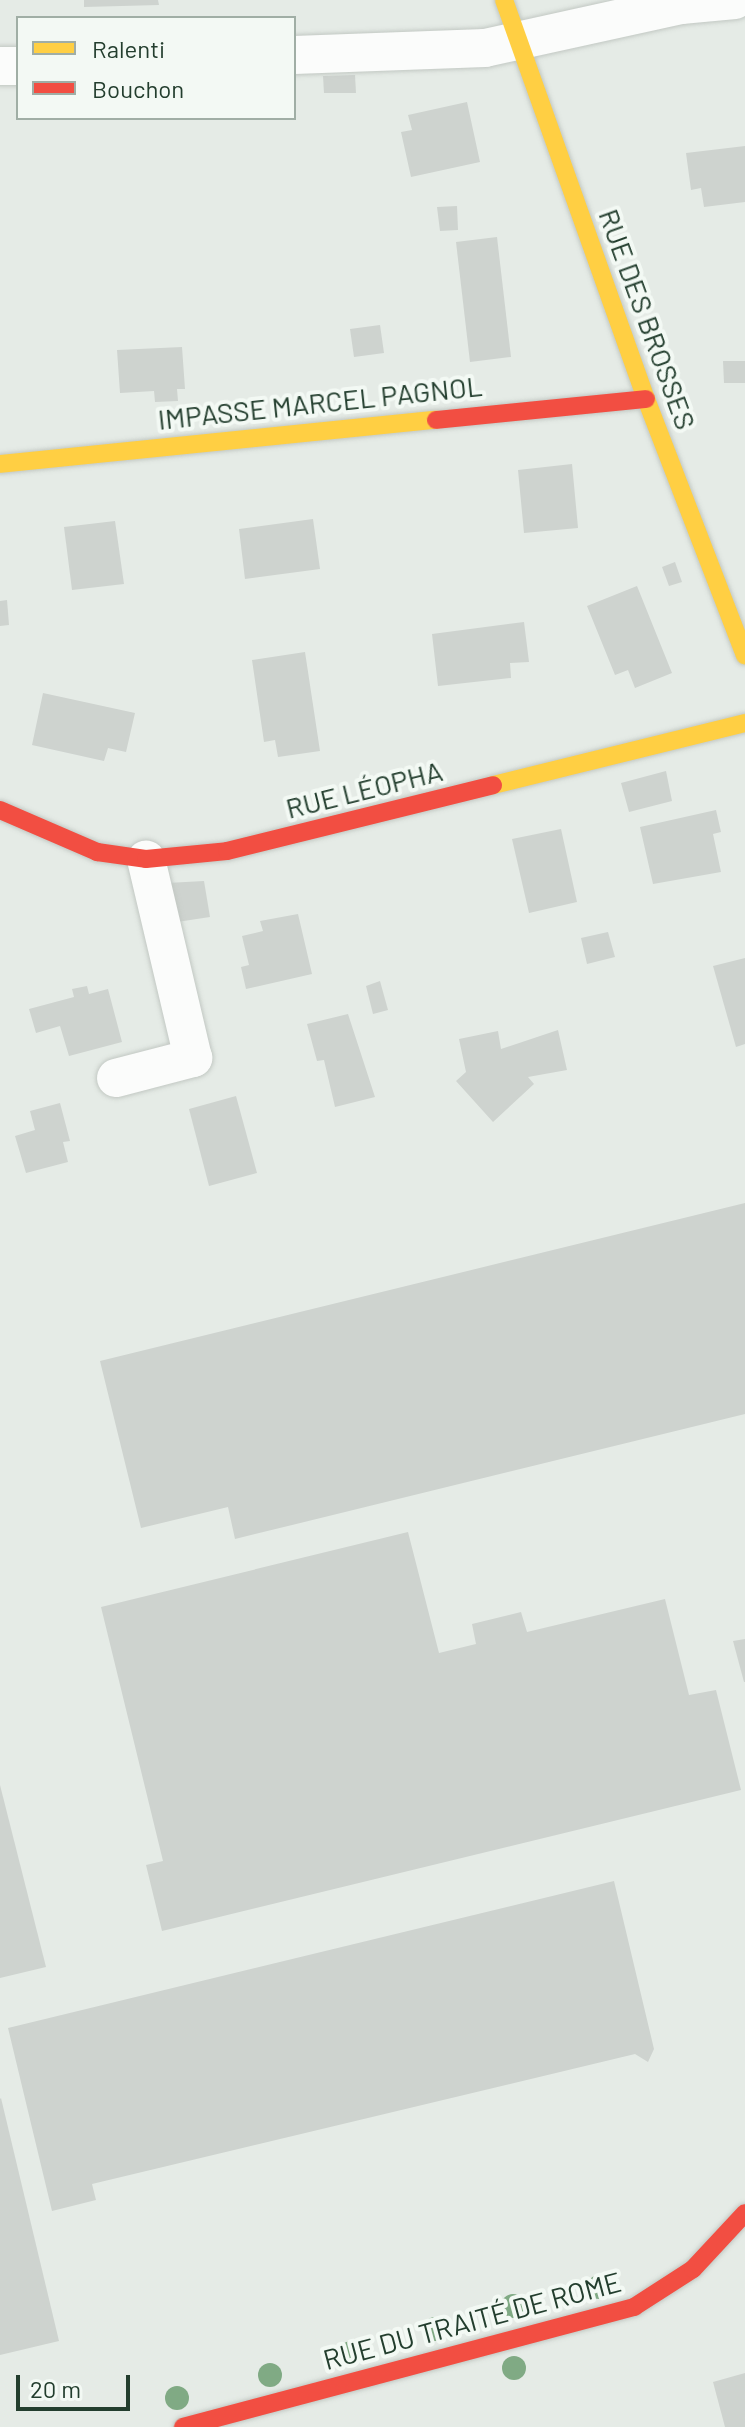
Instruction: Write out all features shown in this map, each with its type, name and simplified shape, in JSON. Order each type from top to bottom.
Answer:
[{"type":"street","name":"RUE DES BROSSES","points":[[504,0],[646,399],[745,656]]},
{"type":"street","points":[[296,55],[518,44],[681,5],[735,0]]},
{"type":"street","name":"IMPASSE MARCEL PAGNOL","points":[[0,464],[646,399]]},
{"type":"street","name":"RUE LÉOPHA","points":[[0,810],[82,847],[146,859],[227,851],[745,723]]},
{"type":"street","points":[[116,1078],[193,1058],[146,859]]},
{"type":"street","name":"RUE DU TRAITÉ DE ROME","points":[[183,2427],[634,2307],[693,2269],[745,2213]]},
{"type":"building","points":[[84,0],[158,0],[159,5],[84,7]]},
{"type":"building","points":[[355,75],[356,93],[324,93],[323,76]]},
{"type":"building","points":[[467,102],[480,162],[411,177],[401,132],[412,130],[408,115]]},
{"type":"building","points":[[745,146],[745,202],[704,207],[701,188],[691,190],[686,153]]},
{"type":"building","points":[[457,206],[458,230],[440,231],[437,207]]},
{"type":"building","points":[[497,237],[511,357],[470,362],[456,242]]},
{"type":"building","points":[[380,325],[384,353],[354,357],[350,329]]},
{"type":"building","points":[[182,347],[185,389],[177,389],[178,401],[155,402],[154,391],[120,393],[117,350]]},
{"type":"building","points":[[723,361],[745,361],[745,383],[724,383]]},
{"type":"building","points":[[572,464],[578,528],[524,533],[518,470]]},
{"type":"building","points":[[313,519],[320,569],[245,579],[239,529]]},
{"type":"building","points":[[115,521],[124,584],[72,590],[64,527]]},
{"type":"building","points":[[675,562],[682,582],[669,586],[662,567]]},
{"type":"building","points":[[637,586],[672,673],[635,688],[628,670],[615,675],[587,606]]},
{"type":"building","points":[[7,600],[9,625],[0,626],[0,601]]},
{"type":"building","points":[[524,622],[529,662],[510,663],[511,678],[438,686],[432,634]]},
{"type":"building","points":[[305,652],[320,751],[278,757],[275,740],[264,742],[252,660]]},
{"type":"building","points":[[43,693],[135,713],[126,752],[108,748],[104,761],[32,745]]},
{"type":"building","points":[[666,771],[672,801],[629,812],[621,783]]},
{"type":"building","points":[[716,810],[721,832],[713,834],[721,872],[653,884],[640,827]]},
{"type":"building","points":[[561,829],[577,902],[529,913],[512,839]]},
{"type":"building","points":[[204,881],[210,917],[177,922],[167,883]]},
{"type":"building","points":[[298,914],[312,974],[246,989],[241,967],[249,965],[242,936],[263,931],[260,921]]},
{"type":"building","points":[[608,932],[615,957],[587,964],[581,938]]},
{"type":"building","points":[[745,958],[745,1044],[736,1047],[713,966]]},
{"type":"building","points":[[380,981],[388,1010],[373,1014],[366,986]]},
{"type":"building","points":[[87,986],[89,994],[108,989],[122,1042],[69,1056],[60,1026],[36,1033],[29,1009],[74,997],[72,989]]},
{"type":"building","points":[[348,1014],[375,1097],[335,1107],[324,1060],[317,1061],[307,1024]]},
{"type":"building","points":[[558,1030],[567,1070],[528,1077],[534,1084],[493,1122],[456,1081],[466,1072],[459,1039],[498,1031],[501,1049]]},
{"type":"building","points":[[236,1096],[257,1173],[209,1186],[189,1109]]},
{"type":"building","points":[[60,1103],[70,1141],[63,1142],[68,1162],[26,1173],[15,1136],[35,1130],[30,1111]]},
{"type":"building","points":[[745,1203],[745,1414],[235,1539],[228,1507],[141,1528],[100,1361]]},
{"type":"building","points":[[408,1532],[439,1653],[476,1644],[472,1624],[521,1612],[527,1632],[665,1599],[689,1695],[716,1690],[741,1790],[162,1931],[146,1865],[163,1861],[101,1607]]},
{"type":"building","points":[[745,1639],[745,1682],[744,1682],[733,1641]]},
{"type":"building","points":[[0,1785],[46,1967],[0,1978]]},
{"type":"building","points":[[614,1881],[654,2049],[648,2062],[635,2054],[92,2184],[96,2200],[52,2211],[8,2028]]},
{"type":"building","points":[[0,2099],[59,2341],[0,2355]]},
{"type":"building","points":[[745,2373],[745,2427],[725,2427],[713,2382]]},
{"type":"traffic: slow","points":[[504,0],[646,399],[745,656]]},
{"type":"traffic: slow","points":[[0,464],[436,420]]},
{"type":"traffic: slow","points":[[493,785],[745,723]]},
{"type":"traffic: jam","points":[[436,420],[646,399]]},
{"type":"traffic: jam","points":[[0,810],[97,852],[146,859],[227,851],[493,785]]},
{"type":"traffic: jam","points":[[183,2427],[634,2307],[693,2269],[745,2213]]}]
